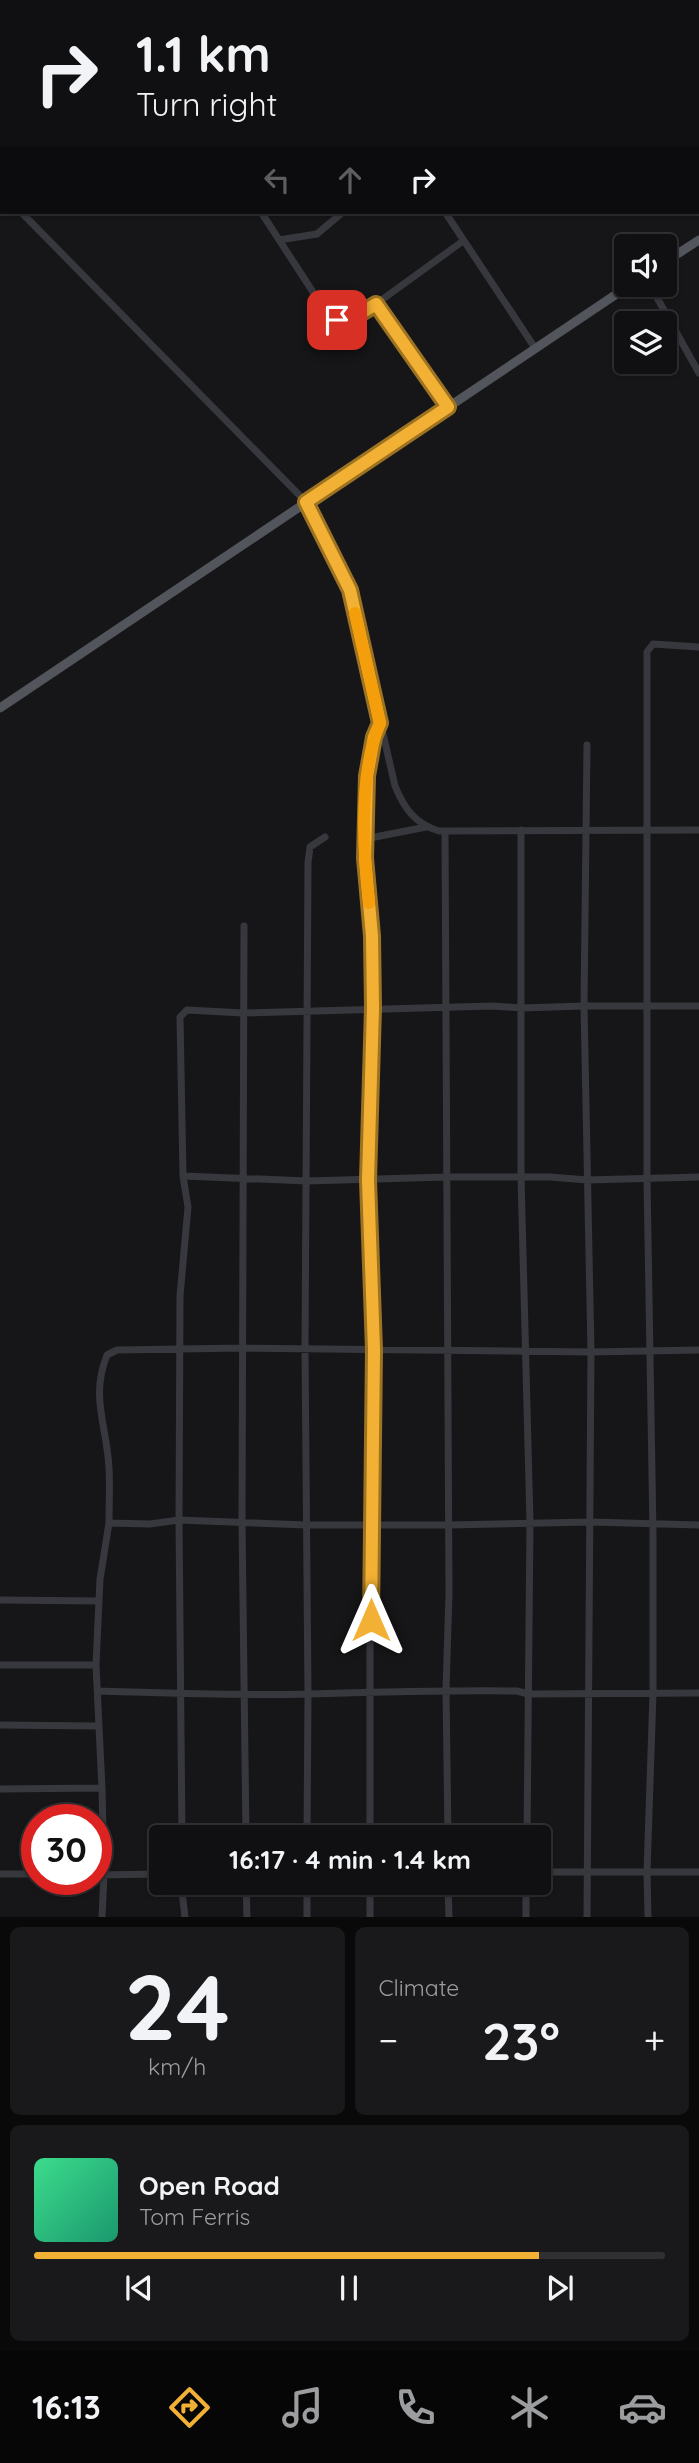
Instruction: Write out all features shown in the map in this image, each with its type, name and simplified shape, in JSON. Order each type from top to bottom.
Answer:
[{"type":"main road","points":[[677,254],[699,240]]},
{"type":"main road","points":[[1,705],[614,296]]},
{"type":"street","points":[[22,214],[306,502],[350,590],[395,786],[402,803],[414,819],[426,827],[444,831],[699,830]]},
{"type":"street","points":[[262,214],[324,309],[337,320],[347,322],[463,241]]},
{"type":"street","points":[[279,240],[317,234],[341,214]]},
{"type":"street","points":[[445,214],[535,348]]},
{"type":"street","points":[[657,297],[699,373]]},
{"type":"street","points":[[376,304],[448,407]]},
{"type":"street","points":[[648,1917],[653,1693],[647,1180],[647,652],[653,644],[699,647]]},
{"type":"street","points":[[370,1825],[370,1525],[374,1350],[368,1180],[373,1008],[372,936],[365,839],[367,776],[374,737],[380,723]]},
{"type":"street","points":[[587,745],[584,1006],[591,1352],[587,1917]]},
{"type":"street","points":[[365,839],[426,827]]},
{"type":"street","points":[[444,831],[448,1349],[447,1825]]},
{"type":"street","points":[[521,831],[521,1177],[530,1522],[527,1825]]},
{"type":"street","points":[[307,1825],[306,1011],[310,847],[325,836]]},
{"type":"street","points":[[244,926],[242,1522],[246,1825]]},
{"type":"street","points":[[182,1825],[180,1296],[188,1207],[183,1176],[180,1017],[187,1010],[243,1013],[446,1006],[699,1006]]},
{"type":"street","points":[[183,1176],[307,1181],[447,1177],[587,1180],[699,1178]]},
{"type":"street","points":[[102,1804],[96,1665],[99,1601],[109,1522],[109,1466],[98,1401],[102,1367],[107,1354],[117,1349],[243,1348],[591,1352],[699,1350]]},
{"type":"street","points":[[109,1522],[150,1524],[179,1520],[306,1525],[590,1522],[699,1525]]},
{"type":"street","points":[[0,1600],[99,1601]]},
{"type":"street","points":[[0,1665],[96,1665]]},
{"type":"street","points":[[98,1690],[181,1694],[308,1694],[446,1689],[588,1695],[699,1693]]},
{"type":"street","points":[[0,1726],[99,1726]]},
{"type":"street","points":[[0,1789],[103,1788]]},
{"type":"street","points":[[551,1872],[699,1872]]},
{"type":"street","points":[[0,1874],[21,1874]]},
{"type":"street","points":[[112,1875],[149,1874]]},
{"type":"street","points":[[101,1895],[102,1917]]},
{"type":"street","points":[[182,1895],[185,1917]]},
{"type":"street","points":[[246,1895],[247,1917]]},
{"type":"street","points":[[307,1895],[307,1917]]},
{"type":"street","points":[[370,1895],[370,1917]]},
{"type":"street","points":[[448,1895],[449,1917]]},
{"type":"street","points":[[526,1895],[526,1917]]},
{"type":"slow traffic","points":[[355,613],[380,723],[374,737],[367,776],[365,858],[369,903]]},
{"type":"route","points":[[337,320],[347,322],[376,304],[448,407],[306,502],[350,590],[380,723],[374,737],[367,776],[365,858],[372,936],[373,1008],[368,1180],[374,1350],[371,1620]]}]
